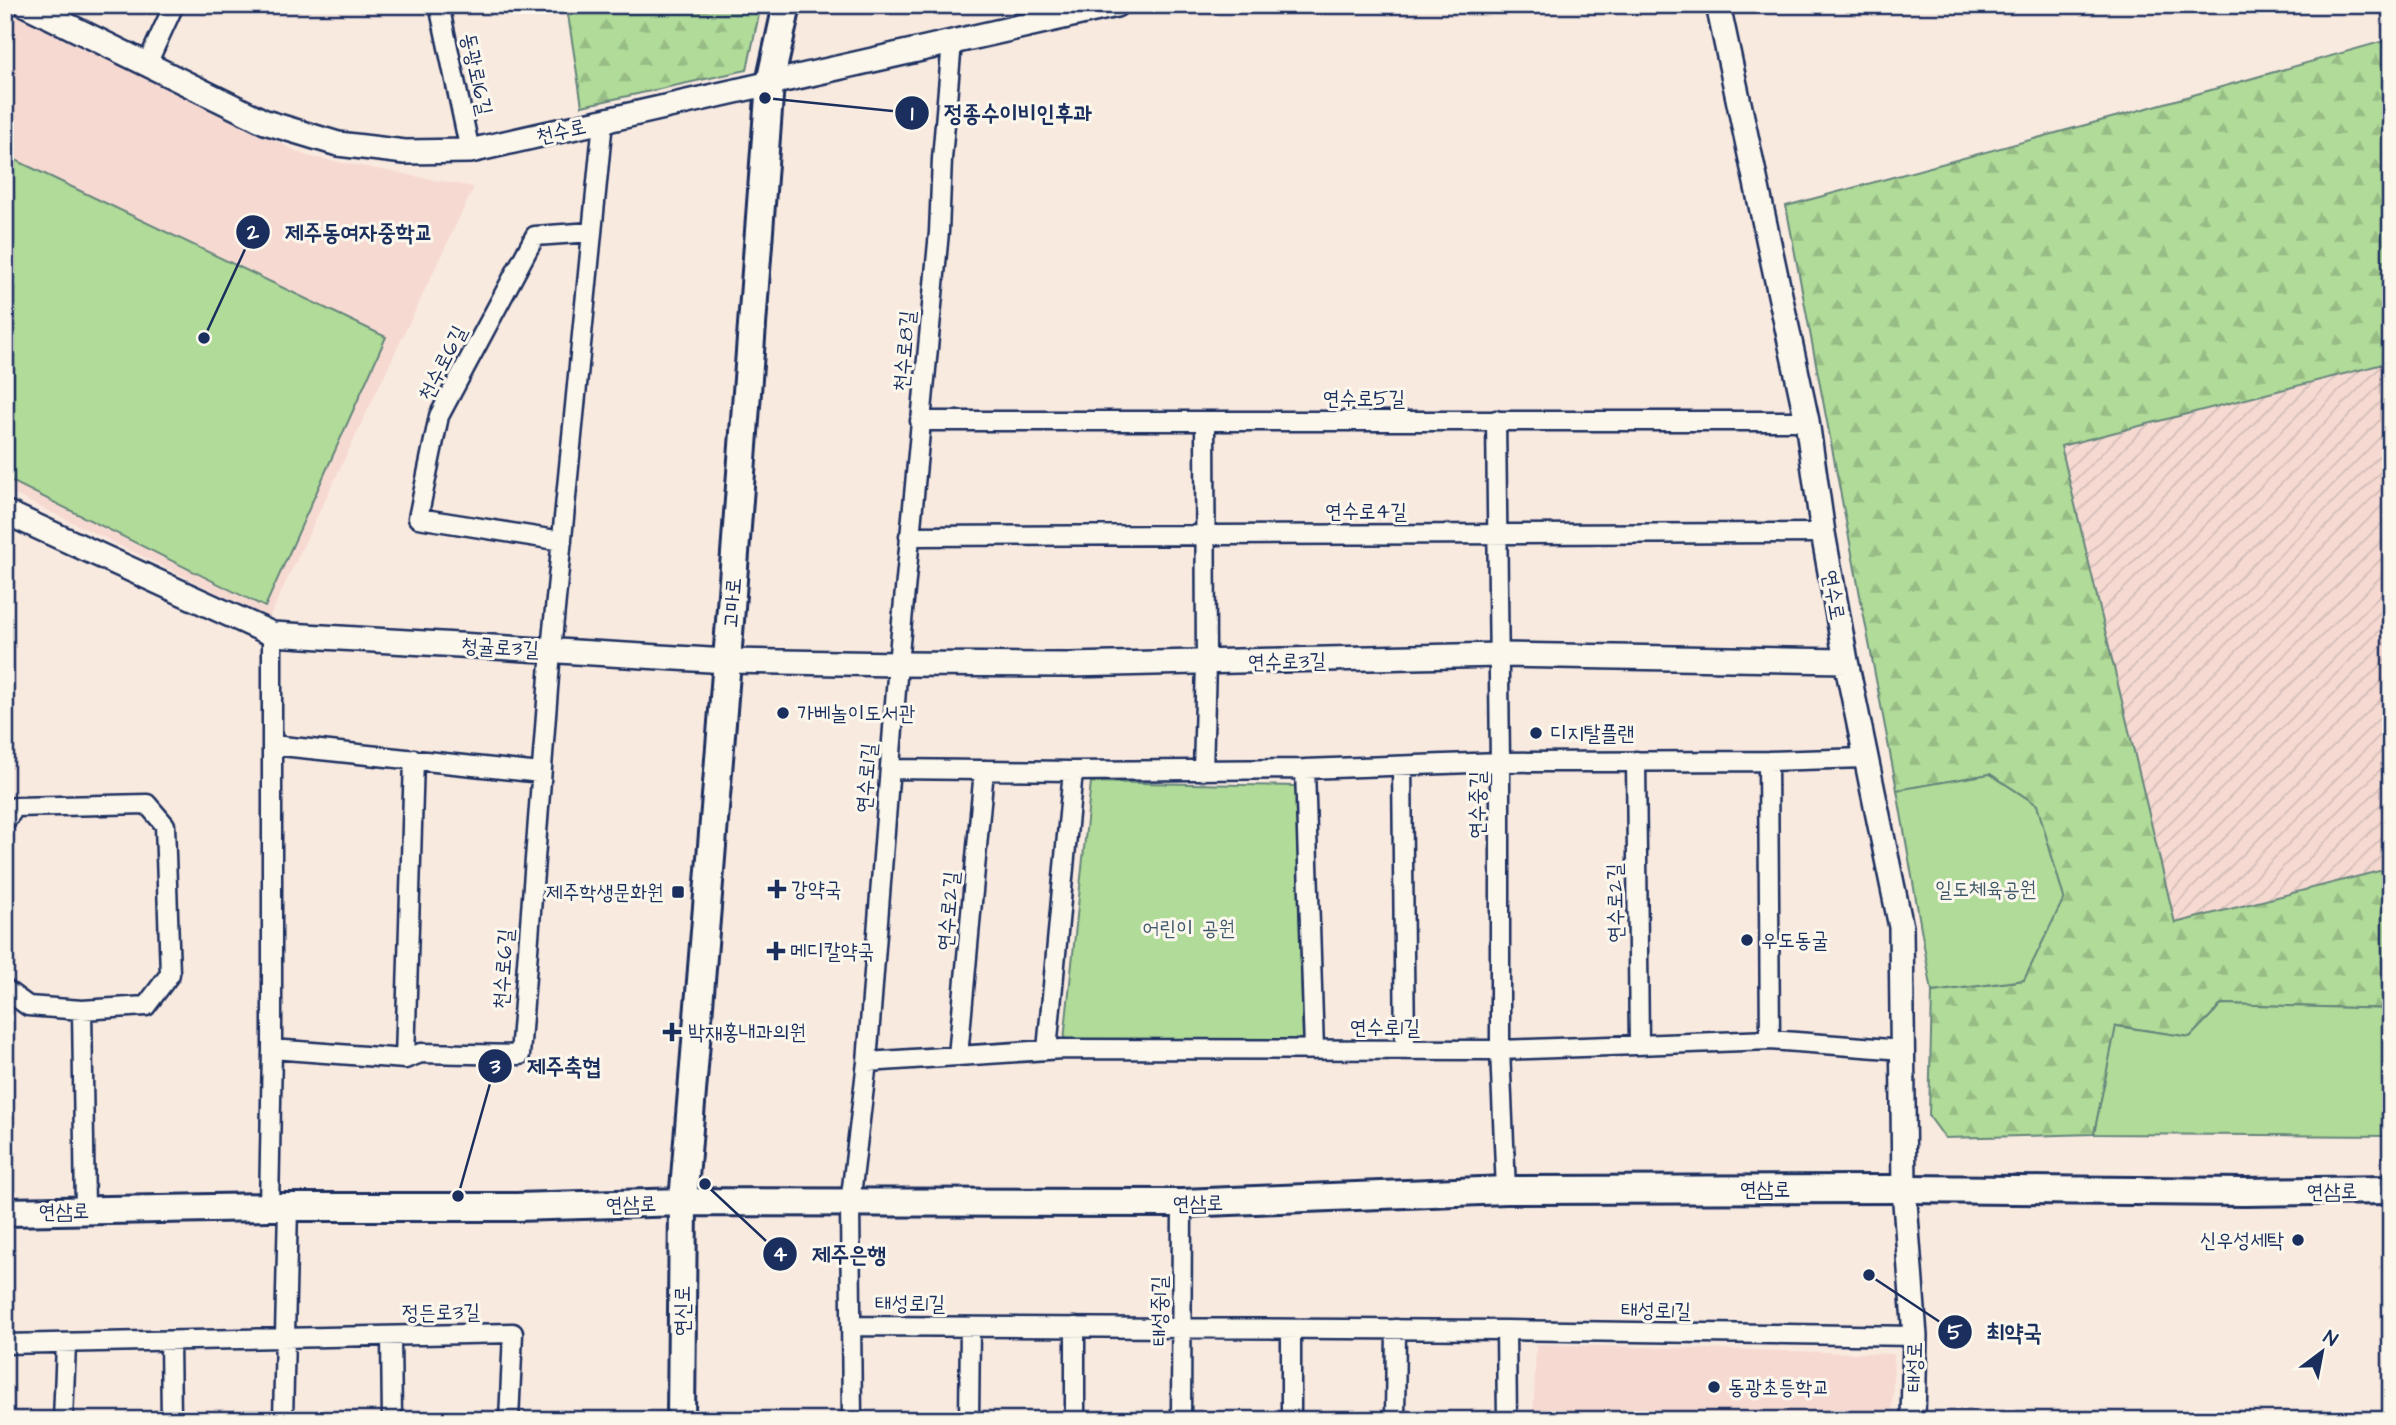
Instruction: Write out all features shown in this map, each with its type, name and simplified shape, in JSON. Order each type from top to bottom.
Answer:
[{"type":"main road","name":"고마로","points":[[683,1202],[770,83],[787,5]]},
{"type":"main road","name":"연삼로","points":[[5,1212],[278,1207],[516,1207],[683,1202],[1182,1203],[1506,1190],[2391,1190]]},
{"type":"main road","name":"연신로","points":[[681,1420],[683,1202]]},
{"type":"street","name":"천수로","points":[[26,5],[265,122],[338,144],[405,152],[470,151],[1103,7]]},
{"type":"street","points":[[148,64],[174,5]]},
{"type":"street","name":"동광로16길","points":[[439,5],[470,151]]},
{"type":"street","name":"연수로","points":[[1718,5],[1807,421],[1823,533],[1846,661],[1901,927],[1904,1188]]},
{"type":"street","name":"천수로8길","points":[[898,664],[939,232],[952,42]]},
{"type":"street","name":"천수로6길","points":[[272,1049],[405,1059],[421,1053],[520,1055],[551,650],[603,121]]},
{"type":"street","name":"천수로6길","points":[[562,541],[418,518],[439,416],[535,236],[592,232]]},
{"type":"street","name":"연수중길","points":[[1496,420],[1500,1050],[1506,1190]]},
{"type":"street","name":"연수로5길","points":[[920,421],[1807,421]]},
{"type":"street","points":[[1203,771],[1206,663],[1205,421]]},
{"type":"street","name":"청귤로3길","points":[[5,512],[272,634],[727,660]]},
{"type":"street","name":"연수로4길","points":[[909,536],[1823,533]]},
{"type":"street","points":[[272,634],[272,1049],[283,1339],[283,1420]]},
{"type":"street","name":"연수로3길","points":[[727,660],[898,664],[1206,663],[1499,655],[1846,661]]},
{"type":"street","name":"연수로1길","points":[[850,1204],[867,1062],[898,664]]},
{"type":"street","points":[[272,745],[541,773]]},
{"type":"street","points":[[890,769],[1203,771],[1500,762],[1865,758]]},
{"type":"street","points":[[405,1059],[414,759]]},
{"type":"street","name":"연수로2길","points":[[1636,761],[1639,1044]]},
{"type":"street","points":[[1768,761],[1770,1040]]},
{"type":"street","points":[[1402,766],[1405,1050]]},
{"type":"street","points":[[1305,769],[1314,1050]]},
{"type":"street","name":"연수로2길","points":[[958,1056],[984,770]]},
{"type":"street","points":[[1047,1050],[1073,771]]},
{"type":"street","points":[[5,822],[15,807],[146,804],[165,825],[170,974],[146,1006],[82,1010],[28,1006],[5,989]]},
{"type":"street","points":[[82,1010],[85,1210]]},
{"type":"street","name":"연수로1길","points":[[867,1062],[1047,1050],[1500,1050],[1770,1040],[1903,1050]]},
{"type":"street","name":"태성로","points":[[1904,1188],[1915,1336],[1913,1420]]},
{"type":"street","name":"태성중1길","points":[[1181,1420],[1182,1203]]},
{"type":"street","points":[[850,1204],[852,1420]]},
{"type":"street","name":"태성로1길","points":[[851,1326],[1506,1330],[1915,1336]]},
{"type":"street","name":"태성로1길","points":[[969,1420],[970,1327]]},
{"type":"street","points":[[1075,1327],[1075,1420]]},
{"type":"street","points":[[1291,1329],[1291,1420]]},
{"type":"street","points":[[1395,1420],[1396,1329]]},
{"type":"street","points":[[1506,1330],[1507,1420]]},
{"type":"street","name":"정든로3길","points":[[5,1344],[513,1333],[509,1420]]},
{"type":"street","points":[[391,1336],[392,1420]]},
{"type":"street","points":[[170,1341],[171,1420]]},
{"type":"street","points":[[63,1420],[66,1344]]},
{"type":"shaded area","points":[[5,10],[307,156],[474,187],[269,618],[5,490]]},
{"type":"shaded area","points":[[2391,362],[2391,868],[2175,924],[2061,446]]},
{"type":"shaded area","name":"동광초등학교","points":[[1536,1344],[1894,1354],[1892,1420],[1533,1420]]},
{"type":"green space","points":[[613,5],[761,5],[747,70],[582,106],[568,15]]},
{"type":"green space","points":[[2391,39],[2391,362],[2061,446],[2175,923],[2391,868],[2391,1009],[2222,1004],[2190,1037],[2117,1026],[2094,1134],[1945,1138],[1929,1116],[1932,992],[2024,980],[2037,805],[1990,774],[1897,790],[1786,206]]},
{"type":"green space","points":[[5,155],[386,337],[265,607],[5,478]]},
{"type":"green space","name":"일도체육공원","points":[[1990,774],[2037,805],[2064,898],[2024,980],[1932,992],[1897,790]]},
{"type":"green space","name":"어린이 공원","points":[[1091,782],[1296,786],[1303,1040],[1064,1040]]},
{"type":"green space","points":[[2222,1004],[2391,1009],[2391,1136],[2094,1134],[2116,1026],[2190,1037]]},
{"type":"place","name":"정종수이비인후과","points":[[765,98]]},
{"type":"place","name":"제주동여자중학교","points":[[204,338]]},
{"type":"place","name":"가베놀이도서관","points":[[783,713]]},
{"type":"place","name":"디지탈플랜","points":[[1536,733]]},
{"type":"place","name":"강약국","points":[[777,889]]},
{"type":"place","name":"제주학생문화원","points":[[678,892]]},
{"type":"place","name":"우도동굴","points":[[1747,940]]},
{"type":"place","name":"메디칼약국","points":[[776,951]]},
{"type":"place","name":"박재홍내과의원","points":[[672,1032]]},
{"type":"place","name":"제주은행","points":[[705,1184]]},
{"type":"place","name":"제주축협","points":[[458,1196]]},
{"type":"place","name":"신우성세탁","points":[[2298,1240]]},
{"type":"place","name":"최약국","points":[[1869,1275]]},
{"type":"place","name":"동광초등학교","points":[[1714,1387]]}]
